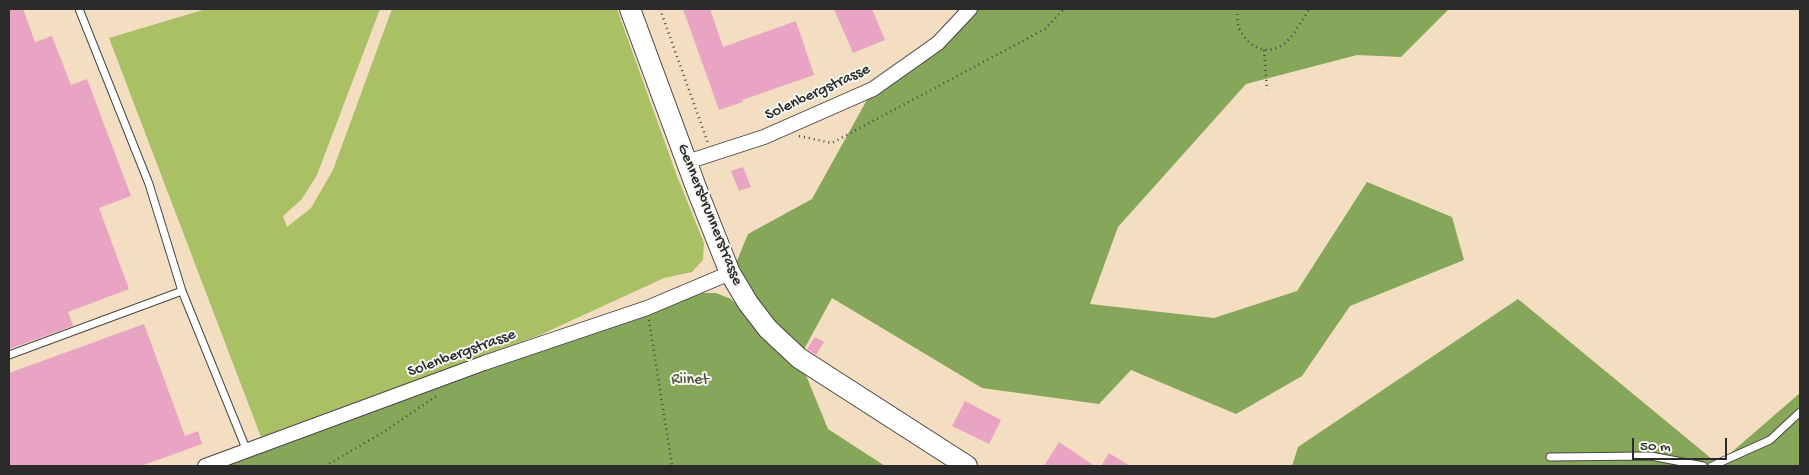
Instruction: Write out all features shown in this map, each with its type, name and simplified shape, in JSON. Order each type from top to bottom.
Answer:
[{"type":"street","name":"Gennersbrunnerstrasse","points":[[630,9],[730,273],[748,303],[768,329],[799,358],[967,466]]},
{"type":"street","name":"Solenbergstrasse","points":[[687,162],[776,131],[873,89],[938,43],[970,9]]},
{"type":"street","name":"Solenbergstrasse","points":[[205,466],[484,363],[647,308],[730,273]]},
{"type":"lane","points":[[79,9],[149,184],[182,291],[247,451]]},
{"type":"lane","points":[[9,355],[182,291]]},
{"type":"lane","points":[[1712,466],[1770,440],[1800,412]]},
{"type":"lane","points":[[1550,457],[1651,456],[1703,466]]},
{"type":"path","points":[[660,9],[712,154]]},
{"type":"path","points":[[776,131],[832,143],[1045,29],[1064,9]]},
{"type":"path","points":[[1237,9],[1239,27],[1251,45],[1264,50],[1275,50],[1289,39],[1310,9]]},
{"type":"path","points":[[1264,50],[1267,90]]},
{"type":"path","points":[[647,308],[672,466]]},
{"type":"path","points":[[326,466],[382,433],[445,390]]},
{"type":"green space","points":[[206,9],[380,9],[317,175],[302,199],[283,216],[287,227],[311,208],[333,170],[392,9],[617,9],[677,176],[704,243],[703,260],[692,272],[664,278],[540,335],[261,437],[109,38]]},
{"type":"green space","points":[[970,9],[1449,9],[1401,57],[1357,55],[1246,84],[1118,227],[1090,304],[1214,318],[1297,291],[1367,182],[1452,217],[1464,260],[1350,306],[1302,376],[1236,414],[1131,370],[1099,404],[982,388],[832,298],[802,353],[763,313],[736,263],[748,234],[812,199],[873,89]]},
{"type":"green space","name":"Riinet","points":[[700,293],[716,293],[731,299],[803,368],[828,429],[885,466],[205,466]]},
{"type":"green space","points":[[1518,299],[1718,464],[1800,393],[1800,466],[1292,466],[1298,447]]},
{"type":"building","points":[[9,9],[23,9],[35,42],[52,36],[71,85],[87,79],[131,196],[99,208],[129,289],[68,312],[73,326],[9,349]]},
{"type":"building","points":[[683,9],[710,9],[723,47],[796,21],[814,75],[719,110]]},
{"type":"building","points":[[834,9],[872,9],[885,40],[853,53]]},
{"type":"building","points":[[743,167],[751,187],[739,191],[731,171]]},
{"type":"building","points":[[144,324],[185,436],[198,431],[202,444],[141,466],[9,466],[9,373]]},
{"type":"building","points":[[815,337],[824,342],[816,355],[807,349]]},
{"type":"building","points":[[965,401],[1001,420],[989,444],[952,426]]},
{"type":"building","points":[[1059,442],[1095,466],[1044,466]]},
{"type":"building","points":[[1109,453],[1130,466],[1101,466]]}]
